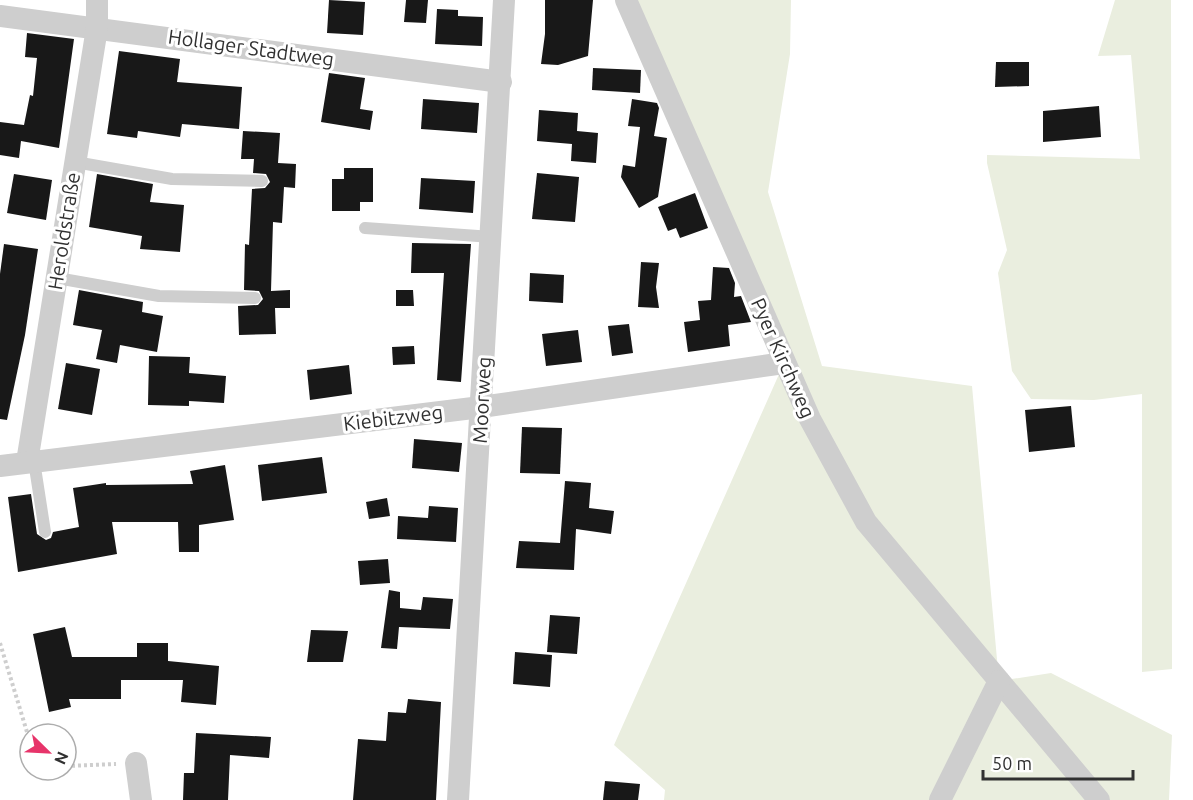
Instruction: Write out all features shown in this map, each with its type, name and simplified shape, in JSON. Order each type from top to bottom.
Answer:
[{"type":"street","name":"Heroldstraße","points":[[31,461],[57,278],[97,28],[97,0]]},
{"type":"street","name":"Moorweg","points":[[458,800],[504,0]]},
{"type":"street","name":"Pyer Kirchweg","points":[[626,0],[784,363],[810,419],[866,522],[1099,800]]},
{"type":"street","name":"Hollager Stadtweg","points":[[0,16],[501,82]]},
{"type":"street","name":"Kiebitzweg","points":[[0,466],[481,407],[784,363]]},
{"type":"street","points":[[940,800],[999,681]]},
{"type":"street","points":[[136,763],[141,800]]},
{"type":"lane","points":[[75,162],[172,179],[262,181]]},
{"type":"lane","points":[[365,228],[492,237]]},
{"type":"lane","points":[[57,278],[159,296],[255,298]]},
{"type":"lane","points":[[31,461],[45,532]]},
{"type":"path","points":[[0,643],[24,722]]},
{"type":"path","points":[[78,765],[136,763]]},
{"type":"shaded area","points":[[626,0],[791,0],[790,54],[768,192],[822,366],[972,386],[999,681],[1051,673],[1172,735],[1169,800],[664,800],[665,790],[614,745],[784,363]]},
{"type":"shaded area","points":[[1115,0],[1171,0],[1172,669],[1142,672],[1142,394],[1094,400],[1031,399],[1012,371],[998,273],[1007,250],[987,163],[987,155],[1140,159],[1131,55],[1098,56]]},
{"type":"building","points":[[329,0],[365,2],[363,35],[327,33]]},
{"type":"building","points":[[406,0],[428,0],[426,23],[404,22]]},
{"type":"building","points":[[545,0],[593,0],[588,56],[558,65],[541,64],[545,34]]},
{"type":"building","points":[[437,9],[458,10],[458,16],[483,17],[482,46],[435,44]]},
{"type":"building","points":[[27,33],[74,39],[59,148],[21,141],[19,158],[0,155],[0,122],[24,125],[30,95],[33,96],[37,58],[25,57]]},
{"type":"building","points":[[119,51],[180,59],[177,82],[242,87],[239,129],[182,124],[180,137],[138,131],[137,138],[107,134]]},
{"type":"building","points":[[996,62],[1029,62],[1029,86],[995,87]]},
{"type":"building","points":[[593,68],[641,70],[640,93],[592,90]]},
{"type":"building","points":[[329,73],[365,78],[360,109],[373,111],[370,130],[321,122]]},
{"type":"building","points":[[423,99],[479,103],[477,133],[421,129]]},
{"type":"building","points":[[632,99],[657,103],[659,108],[654,136],[667,138],[658,197],[639,208],[621,177],[623,165],[635,167],[640,127],[628,126]]},
{"type":"building","points":[[1099,106],[1101,137],[1043,142],[1043,111]]},
{"type":"building","points":[[539,110],[578,113],[577,131],[598,133],[596,163],[571,161],[572,144],[537,141]]},
{"type":"building","points":[[243,131],[280,133],[278,163],[296,164],[295,188],[284,187],[282,223],[273,222],[271,291],[290,290],[290,308],[275,308],[276,334],[239,335],[238,306],[258,305],[263,299],[259,291],[244,290],[245,244],[249,245],[252,189],[265,188],[270,182],[266,174],[253,173],[254,159],[241,159]]},
{"type":"building","points":[[344,168],[373,168],[373,202],[360,202],[360,211],[332,211],[332,179],[344,179]]},
{"type":"building","points":[[537,173],[579,177],[575,222],[532,219]]},
{"type":"building","points":[[14,174],[52,180],[46,220],[7,213]]},
{"type":"building","points":[[97,174],[153,184],[150,202],[184,205],[180,252],[140,249],[142,236],[89,227]]},
{"type":"building","points":[[421,178],[475,181],[473,213],[419,209]]},
{"type":"building","points":[[695,193],[708,228],[680,238],[676,228],[668,231],[658,207]]},
{"type":"building","points":[[412,243],[471,244],[461,382],[437,380],[444,273],[411,273]]},
{"type":"building","points":[[4,244],[38,249],[25,335],[7,420],[0,419],[0,274]]},
{"type":"building","points":[[641,262],[659,263],[656,287],[659,308],[638,307]]},
{"type":"building","points":[[713,267],[729,268],[735,283],[734,297],[741,296],[751,322],[728,325],[730,346],[688,352],[684,322],[700,320],[698,301],[711,300]]},
{"type":"building","points":[[530,273],[564,275],[563,303],[529,301]]},
{"type":"building","points":[[79,290],[143,302],[142,312],[163,316],[157,352],[120,345],[117,363],[96,359],[102,330],[73,325]]},
{"type":"building","points":[[396,290],[413,290],[414,306],[396,306]]},
{"type":"building","points":[[629,324],[633,353],[612,356],[608,326]]},
{"type":"building","points":[[578,330],[582,362],[546,366],[542,334]]},
{"type":"building","points":[[414,346],[415,364],[393,365],[392,347]]},
{"type":"building","points":[[149,356],[190,357],[189,373],[226,376],[224,403],[189,401],[189,406],[148,405]]},
{"type":"building","points":[[66,363],[100,369],[92,415],[58,409]]},
{"type":"building","points":[[349,365],[352,394],[310,400],[307,370]]},
{"type":"building","points":[[1071,406],[1075,447],[1029,452],[1025,410]]},
{"type":"building","points":[[522,427],[562,428],[560,474],[520,473]]},
{"type":"building","points":[[414,439],[462,443],[459,472],[412,468]]},
{"type":"building","points":[[322,457],[327,493],[262,501],[258,465]]},
{"type":"building","points":[[225,465],[234,520],[199,525],[199,552],[179,552],[178,522],[112,522],[117,554],[18,572],[8,497],[31,494],[37,534],[46,540],[51,538],[53,532],[79,527],[73,488],[106,483],[106,485],[193,484],[190,471]]},
{"type":"building","points":[[565,481],[591,483],[589,508],[614,511],[611,534],[576,529],[574,570],[516,568],[519,541],[560,543]]},
{"type":"building","points":[[387,498],[390,516],[369,519],[366,502]]},
{"type":"building","points":[[429,506],[458,508],[456,542],[397,539],[398,516],[428,518]]},
{"type":"building","points":[[388,559],[390,583],[360,585],[358,561]]},
{"type":"building","points":[[389,590],[400,592],[400,608],[421,610],[423,597],[453,599],[450,629],[399,627],[397,649],[381,648]]},
{"type":"building","points":[[550,615],[580,617],[577,654],[547,652]]},
{"type":"building","points":[[65,627],[72,657],[137,657],[137,643],[168,643],[168,661],[219,666],[216,705],[181,702],[183,680],[121,680],[121,699],[69,699],[71,707],[49,712],[33,634]]},
{"type":"building","points":[[311,630],[348,631],[343,662],[307,662]]},
{"type":"building","points":[[515,652],[552,655],[550,687],[513,684]]},
{"type":"building","points":[[408,699],[441,702],[436,800],[353,800],[358,739],[386,741],[388,712],[406,713]]},
{"type":"building","points":[[196,733],[271,737],[269,758],[230,755],[228,800],[183,800],[184,773],[194,773]]},
{"type":"building","points":[[605,781],[640,784],[638,800],[603,800]]}]
